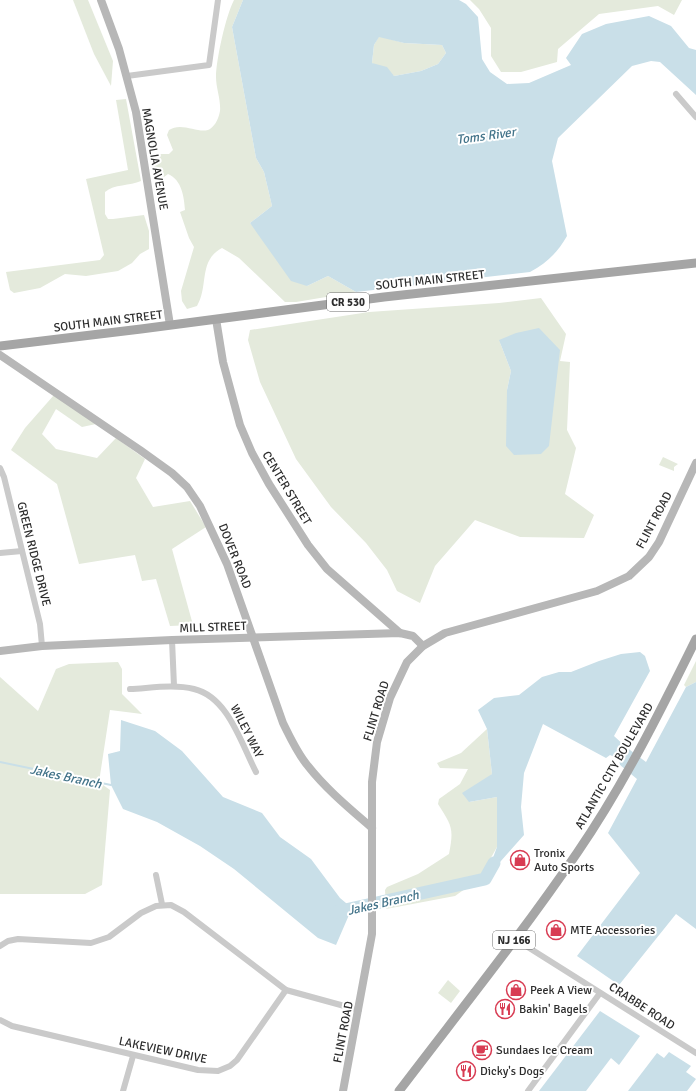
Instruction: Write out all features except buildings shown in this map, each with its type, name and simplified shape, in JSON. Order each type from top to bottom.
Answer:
[{"type":"main road","name":"SOUTH MAIN STREET","points":[[0,346],[377,298],[696,263]]},
{"type":"main road","name":"ATLANTIC CITY BOULEVARD","points":[[399,1091],[577,853],[620,783],[647,735],[696,639]]},
{"type":"street","name":"MAGNOLIA AVENUE","points":[[101,0],[127,76],[136,112],[170,325]]},
{"type":"street","points":[[127,76],[209,65],[218,0]]},
{"type":"street","points":[[676,94],[696,118]]},
{"type":"street","name":"CENTER STREET","points":[[216,319],[223,362],[240,425],[252,453],[269,484],[308,545],[327,569],[400,633]]},
{"type":"street","name":"DOVER ROAD","points":[[0,355],[140,450],[172,473],[187,487],[200,506],[212,529],[254,637],[283,723],[294,745],[307,765],[322,783],[372,828]]},
{"type":"street","name":"FLINT ROAD","points":[[343,1091],[372,934],[372,782],[381,727],[397,680],[407,662],[423,646],[434,638],[460,628],[597,591],[629,576],[649,557],[659,542],[696,464]]},
{"type":"street","name":"GREEN RIDGE DRIVE","points":[[0,468],[4,477],[40,624],[42,646]]},
{"type":"street","points":[[0,553],[22,551]]},
{"type":"street","name":"MILL STREET","points":[[0,651],[42,646],[172,640],[400,633],[413,636],[423,646]]},
{"type":"street","points":[[172,640],[174,686]]},
{"type":"street","name":"WILEY WAY","points":[[130,689],[174,686],[194,688],[208,693],[218,700],[226,712],[256,772]]},
{"type":"street","points":[[156,875],[162,904]]},
{"type":"street","points":[[0,946],[8,942],[18,940],[96,942],[109,937],[141,913],[162,904],[171,905],[184,912],[286,990],[359,1010]]},
{"type":"street","name":"CRABBE ROAD","points":[[514,939],[696,1054]]},
{"type":"street","name":"LAKEVIEW DRIVE","points":[[0,1020],[12,1026],[133,1056],[209,1071],[218,1071],[230,1066],[237,1060],[286,990]]},
{"type":"street","points":[[528,1091],[600,993]]},
{"type":"street","points":[[123,1091],[133,1056]]},
{"type":"shaded area","points":[[73,0],[88,0],[113,61],[111,86],[94,54]]},
{"type":"shaded area","points":[[234,0],[243,0],[232,27],[256,158],[264,172],[272,206],[250,223],[307,286],[328,276],[356,292],[296,302],[285,302],[239,258],[222,248],[215,253],[210,260],[205,274],[201,298],[197,306],[187,309],[182,301],[181,291],[194,247],[189,238],[180,212],[185,210],[183,194],[173,177],[168,174],[164,177],[151,168],[151,162],[158,154],[169,154],[173,150],[167,135],[169,130],[185,127],[206,130],[210,129],[217,121],[220,113],[220,107],[216,81],[216,69],[225,26]]},
{"type":"shaded area","points":[[470,0],[682,0],[674,15],[658,6],[599,14],[558,49],[557,62],[521,72],[501,72],[491,56],[491,28],[479,9]]},
{"type":"shaded area","points":[[379,36],[404,43],[442,45],[446,53],[438,64],[421,71],[394,76],[372,63],[374,45]]},
{"type":"shaded area","points":[[126,99],[141,181],[117,186],[105,192],[105,214],[108,219],[144,215],[149,231],[149,249],[140,254],[132,263],[118,271],[86,276],[65,274],[40,288],[14,293],[10,290],[6,272],[100,260],[104,255],[86,179],[128,170],[116,100]]},
{"type":"shaded area","points":[[541,298],[566,334],[560,361],[570,362],[567,430],[576,448],[565,494],[594,515],[584,538],[520,537],[475,520],[435,566],[420,603],[397,591],[387,570],[366,543],[331,507],[296,459],[260,382],[248,340],[250,330],[369,312],[499,303]],"holes":[[[499,340],[549,446],[507,390],[511,371]]]},
{"type":"shaded area","points":[[54,395],[96,424],[82,427],[56,409],[42,434],[56,449],[97,458],[116,438],[145,459],[136,478],[153,507],[190,501],[206,527],[172,549],[193,625],[170,626],[156,579],[142,581],[135,555],[79,564],[57,484],[11,450],[25,428]]},
{"type":"shaded area","points":[[663,457],[678,464],[674,467],[674,471],[659,465]]},
{"type":"shaded area","points":[[696,661],[696,682],[686,687],[684,685]]},
{"type":"shaded area","points":[[118,662],[122,669],[122,694],[142,714],[110,710],[99,782],[110,790],[102,885],[85,894],[0,894],[0,677],[38,711],[56,669],[69,664]]},
{"type":"shaded area","points":[[487,729],[492,774],[469,802],[497,797],[497,847],[479,879],[455,896],[386,909],[385,890],[387,887],[418,874],[449,854],[451,828],[438,804],[439,799],[460,784],[468,769],[440,768],[437,763],[461,753]]},
{"type":"shaded area","points":[[448,980],[460,991],[451,1003],[438,993]]},
{"type":"water","name":"Toms River","points":[[243,0],[459,0],[466,4],[478,17],[482,59],[490,72],[507,84],[529,83],[571,65],[566,58],[582,34],[606,24],[649,16],[671,26],[689,48],[696,50],[696,95],[660,62],[651,61],[632,66],[558,138],[552,161],[567,236],[552,257],[530,272],[356,292],[328,276],[307,286],[291,281],[250,223],[272,206],[264,172],[256,158],[232,27]],"holes":[[[379,37],[404,43],[442,45],[446,53],[438,64],[421,71],[394,76],[387,67],[372,63],[374,45]]]},
{"type":"water","points":[[539,328],[560,350],[549,446],[541,454],[514,455],[506,446],[507,390],[511,371],[499,340],[516,333]]},
{"type":"water","points":[[640,652],[645,656],[650,671],[614,736],[646,762],[686,687],[696,682],[696,929],[676,914],[619,985],[577,956],[640,873],[608,833],[637,779],[620,765],[619,759],[610,755],[606,758],[543,724],[524,773],[521,807],[524,835],[485,879],[497,847],[497,797],[469,802],[462,793],[492,774],[487,729],[478,710],[494,698],[519,695],[542,677],[559,672],[571,672],[621,654]]},
{"type":"water","points":[[121,720],[155,731],[182,751],[223,797],[262,813],[280,837],[311,859],[340,898],[352,908],[336,945],[318,938],[234,869],[200,846],[157,822],[123,809],[111,785],[108,754],[120,751]]},
{"type":"water","points":[[600,1011],[640,1036],[619,1065],[611,1058],[586,1091],[539,1091]]},
{"type":"water","points":[[669,1052],[691,1066],[686,1072],[696,1079],[687,1091],[628,1091],[657,1053],[664,1058]]},
{"type":"waterway","name":"Jakes Branch","points":[[0,762],[111,785]]},
{"type":"waterway","name":"Jakes Branch","points":[[336,912],[485,879],[494,863]]},
{"type":"place","name":"Tronix Auto Sports","points":[[520,860]]},
{"type":"place","name":"MTE Accessories","points":[[556,930]]},
{"type":"place","name":"Peek A View","points":[[516,990]]},
{"type":"place","name":"Bakin' Bagels","points":[[505,1009]]},
{"type":"place","name":"Sundaes Ice Cream","points":[[482,1050]]},
{"type":"place","name":"Dicky's Dogs","points":[[466,1071]]}]
